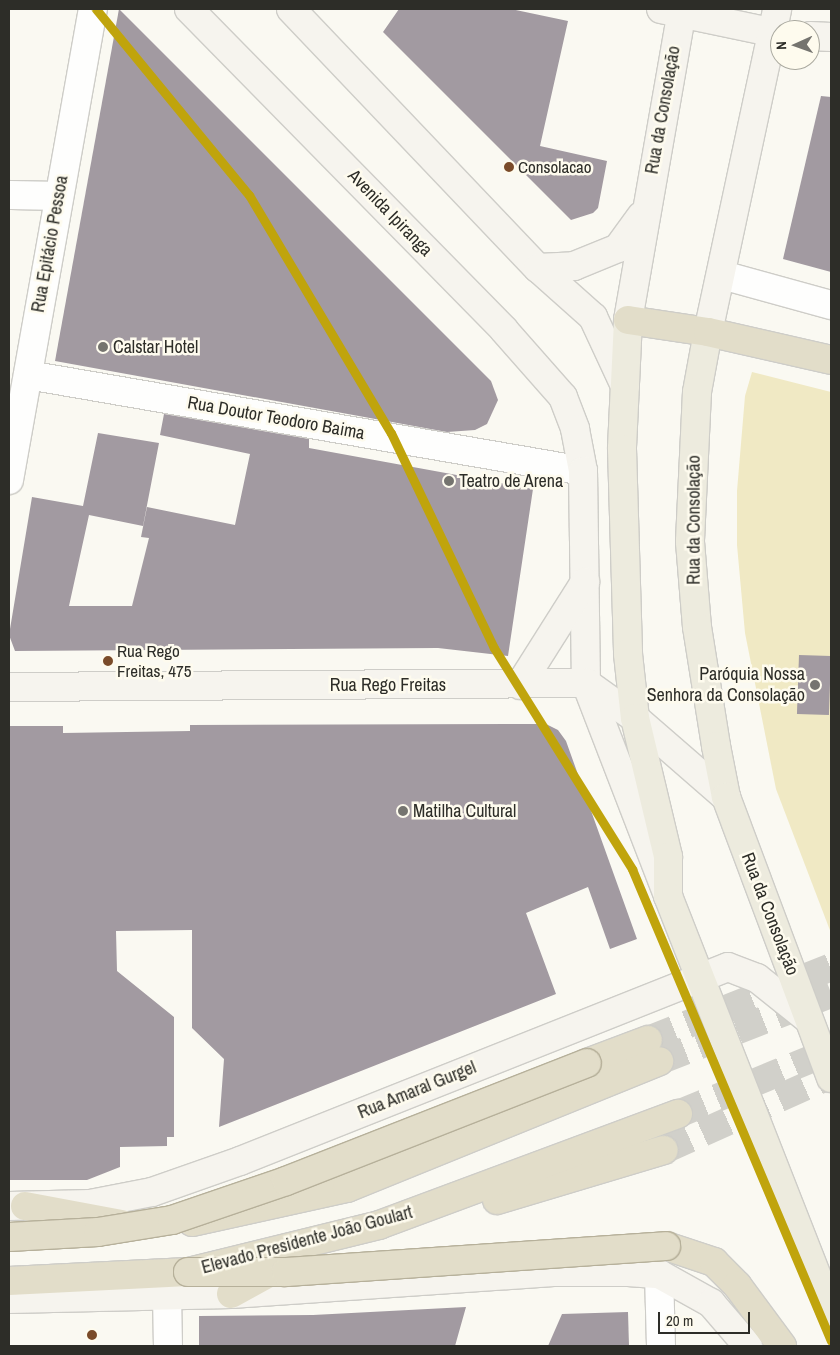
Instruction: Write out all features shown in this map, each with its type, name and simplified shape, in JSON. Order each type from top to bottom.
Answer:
[{"type":"highway","points":[[628,320],[708,332],[831,360]]},
{"type":"highway","points":[[9,1237],[98,1232],[172,1220],[254,1193],[587,1063],[654,1050],[338,1191],[202,1221],[150,1224],[106,1224],[17,1206]]},
{"type":"highway","name":"Elevado Presidente João Goulart","points":[[9,1280],[188,1272],[379,1225],[678,1114]]},
{"type":"highway","points":[[231,1294],[287,1263],[664,1150]]},
{"type":"highway","points":[[188,1272],[286,1272],[666,1246],[714,1262],[738,1285],[782,1346]]},
{"type":"main road","name":"Avenida Ipiranga","points":[[189,9],[546,374],[563,397],[575,429]]},
{"type":"main road","points":[[291,9],[538,268],[593,317],[625,386]]},
{"type":"main road","name":"Rua da Consolação","points":[[668,896],[668,857],[635,718],[628,654],[622,449],[628,320],[675,10]]},
{"type":"main road","points":[[675,10],[770,24]]},
{"type":"main road","name":"Rua da Consolação","points":[[770,57],[708,332],[697,392],[690,542],[697,627],[726,797],[831,1078]]},
{"type":"main road","points":[[538,268],[574,266],[618,248],[645,209]]},
{"type":"main road","name":"Rua da Consolação","points":[[575,429],[583,471],[586,683],[668,896],[697,978],[831,1311]]},
{"type":"main road","points":[[520,684],[585,582]]},
{"type":"main road","points":[[586,683],[635,718],[726,797]]},
{"type":"main road","name":"Rua Rego Freitas","points":[[9,687],[586,683]]},
{"type":"main road","name":"Rua Amaral Gurgel","points":[[17,1206],[90,1204],[161,1189],[240,1161],[728,967],[757,978],[807,1018]]},
{"type":"main road","points":[[9,1299],[231,1294],[553,1272],[659,1274],[711,1302],[748,1346]]},
{"type":"street","name":"Rua Epitácio Pessoa","points":[[9,480],[58,196],[93,9]]},
{"type":"street","points":[[9,195],[58,196]]},
{"type":"street","points":[[722,275],[831,305]]},
{"type":"street","name":"Rua Doutor Teodoro Baima","points":[[28,375],[583,471]]},
{"type":"street","points":[[659,1274],[661,1346]]},
{"type":"street","points":[[167,1295],[168,1346]]},
{"type":"shaded area","points":[[752,372],[831,392],[831,933],[776,789],[745,633],[737,545],[737,491],[745,396]]},
{"type":"building","points":[[119,9],[491,381],[498,400],[487,424],[475,430],[447,432],[55,361]]},
{"type":"building","points":[[399,9],[511,9],[568,21],[540,146],[607,161],[598,208],[593,213],[571,220],[383,32]]},
{"type":"building","points":[[821,96],[831,97],[831,272],[783,259]]},
{"type":"building","points":[[164,414],[309,439],[309,448],[533,489],[508,656],[438,648],[15,651],[9,635],[32,497],[83,506],[98,433],[159,443],[143,526],[89,515],[69,606],[132,606],[149,538],[141,537],[147,507],[235,525],[250,454],[160,435]]},
{"type":"building","name":"Paróquia Nossa Senhora da Consolação","points":[[799,655],[831,656],[829,715],[797,714]]},
{"type":"building","points":[[546,724],[558,730],[566,741],[637,939],[610,949],[588,887],[526,913],[556,994],[219,1127],[224,1059],[192,1028],[192,930],[116,931],[117,971],[174,1017],[174,1137],[167,1137],[167,1146],[120,1147],[120,1167],[87,1180],[9,1180],[9,726],[63,726],[63,733],[190,731],[190,725]]},
{"type":"building","points":[[466,1307],[455,1346],[199,1346],[199,1316],[313,1315]]},
{"type":"building","points":[[628,1312],[629,1346],[548,1346],[562,1314]]},
{"type":"tunnel","points":[[648,1040],[831,967]]},
{"type":"tunnel","points":[[659,1061],[831,994]]},
{"type":"tunnel","points":[[678,1114],[831,1051]]},
{"type":"tunnel","points":[[664,1150],[831,1075]]},
{"type":"transit line","points":[[96,9],[249,195],[391,433],[494,648],[632,869],[831,1341]]},
{"type":"place","name":"Consolacao","points":[[509,167]]},
{"type":"place","name":"Calstar Hotel","points":[[103,347]]},
{"type":"place","name":"Teatro de Arena","points":[[449,481]]},
{"type":"place","name":"Rua Rego Freitas, 475","points":[[108,661]]},
{"type":"place","name":"Paróquia Nossa Senhora da Consolação","points":[[815,685]]},
{"type":"place","name":"Matilha Cultural","points":[[403,811]]}]
